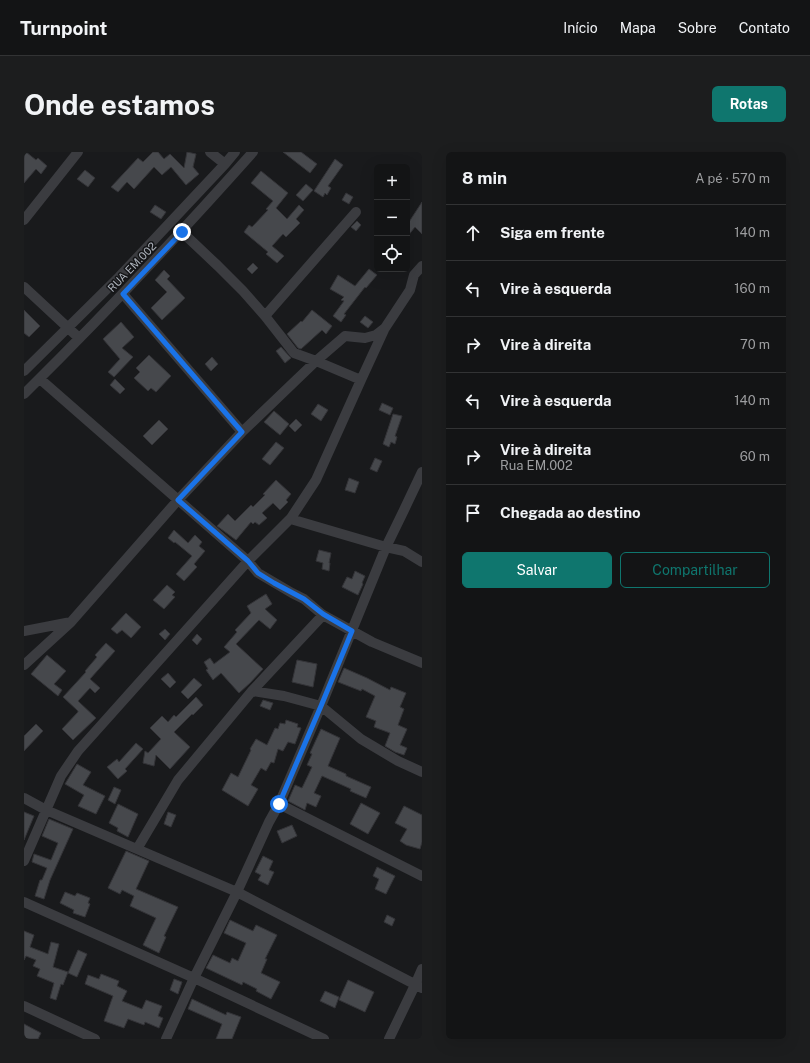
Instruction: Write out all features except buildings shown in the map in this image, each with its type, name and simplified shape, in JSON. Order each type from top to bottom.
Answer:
[{"type":"street","points":[[24,220],[78,152]]},
{"type":"street","points":[[210,152],[226,164]]},
{"type":"street","name":"RUA EM.002","points":[[24,371],[119,277],[226,164],[235,152]]},
{"type":"street","name":"RUA EM.002","points":[[24,394],[182,232],[253,152]]},
{"type":"street","points":[[265,316],[356,212]]},
{"type":"street","points":[[182,232],[238,286],[265,316],[294,353],[362,380]]},
{"type":"street","points":[[24,860],[61,776],[78,751],[248,561],[291,518],[316,480],[385,328],[410,290],[414,275],[422,266]]},
{"type":"street","points":[[24,287],[79,338]]},
{"type":"street","points":[[123,294],[242,432]]},
{"type":"street","points":[[24,665],[71,622],[178,500],[242,432],[316,361],[345,336],[365,338],[376,335],[385,328]]},
{"type":"street","points":[[40,379],[248,561],[258,573],[304,599],[323,614],[372,642],[422,663]]},
{"type":"street","points":[[166,1039],[269,822],[279,804],[386,547],[422,472]]},
{"type":"street","points":[[291,518],[386,547],[404,551],[422,562]]},
{"type":"street","points":[[138,849],[178,780],[252,691],[323,614]]},
{"type":"street","points":[[24,631],[71,622]]},
{"type":"street","points":[[252,691],[284,696],[321,706],[361,739],[398,761],[422,772]]},
{"type":"street","points":[[24,798],[46,810],[237,892],[419,986]]},
{"type":"street","points":[[279,804],[422,876]]},
{"type":"street","points":[[24,902],[194,978],[324,1039]]},
{"type":"street","points":[[389,1039],[419,986],[422,969]]},
{"type":"street","points":[[24,1006],[95,1039]]},
{"type":"route","points":[[182,232],[123,294],[242,432],[178,500],[248,561],[258,573],[304,599],[323,614],[352,631],[279,804]]}]
